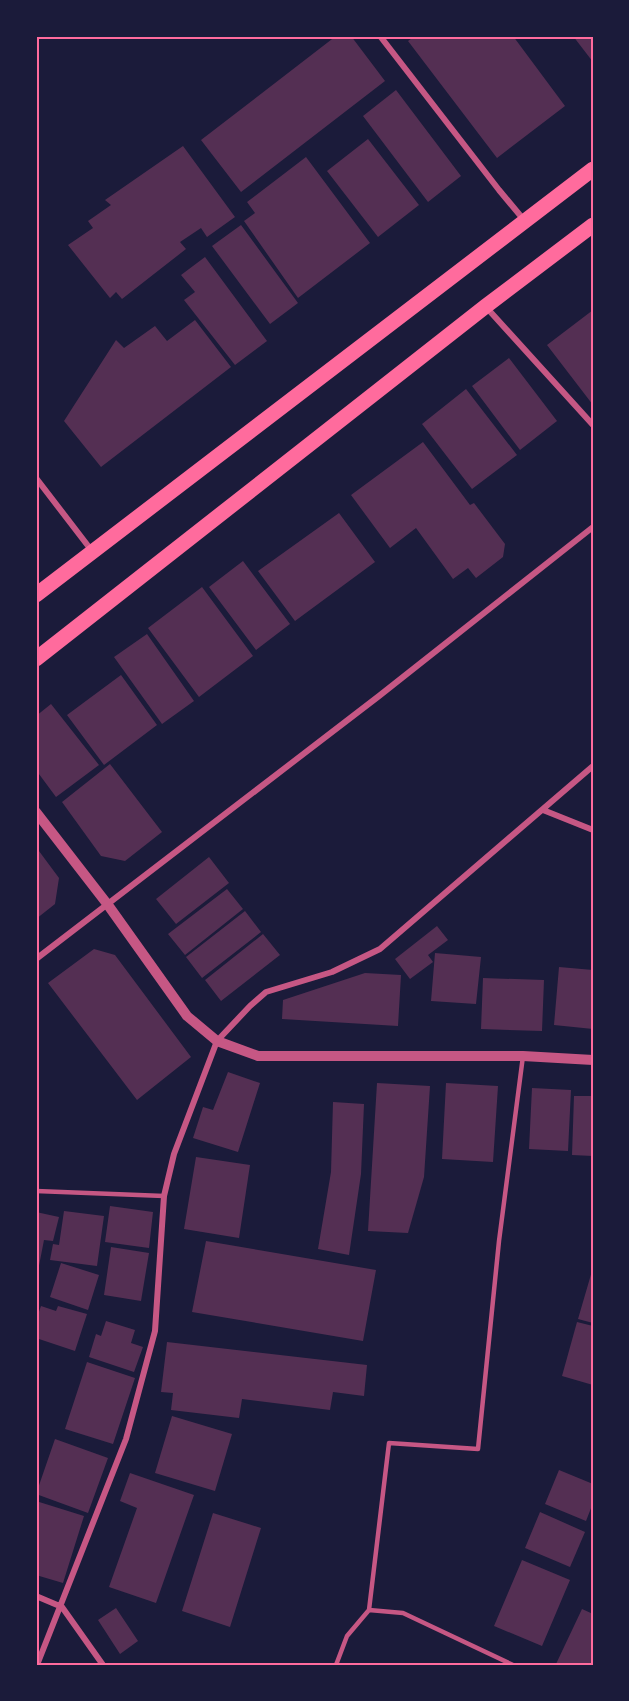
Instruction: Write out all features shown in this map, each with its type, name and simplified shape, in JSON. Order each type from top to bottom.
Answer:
[{"type":"main road","points":[[36,595],[593,169]]},
{"type":"main road","points":[[36,659],[486,306],[593,225]]},
{"type":"street","points":[[380,36],[525,221]]},
{"type":"street","points":[[486,306],[593,425]]},
{"type":"street","points":[[36,478],[92,551]]},
{"type":"street","points":[[36,959],[593,527]]},
{"type":"street","points":[[38,1665],[126,1440],[154,1331],[165,1196],[174,1154],[216,1041],[266,992],[332,972],[380,949],[593,766]]},
{"type":"street","points":[[543,810],[593,830]]},
{"type":"street","points":[[36,812],[108,905],[187,1016],[216,1041],[258,1056],[523,1056],[593,1060]]},
{"type":"street","points":[[36,1596],[62,1607],[103,1665]]},
{"type":"lane","points":[[336,1665],[347,1636],[369,1610],[389,1443],[478,1449],[499,1241],[523,1056]]},
{"type":"lane","points":[[36,1191],[165,1196]]},
{"type":"lane","points":[[369,1610],[404,1612],[513,1665]]},
{"type":"building","points":[[336,36],[351,36],[385,81],[241,192],[201,140]]},
{"type":"building","points":[[415,36],[513,36],[565,106],[497,158],[408,41]]},
{"type":"building","points":[[573,36],[593,36],[593,62]]},
{"type":"building","points":[[396,90],[461,176],[428,202],[363,116]]},
{"type":"building","points":[[368,139],[419,205],[378,237],[327,171]]},
{"type":"building","points":[[183,146],[235,217],[207,237],[201,228],[180,242],[186,249],[122,299],[116,292],[110,298],[68,245],[93,228],[88,221],[111,205],[105,200]]},
{"type":"building","points":[[306,157],[370,243],[298,298],[244,221],[255,213],[247,202]]},
{"type":"building","points":[[241,225],[298,303],[270,324],[212,246]]},
{"type":"building","points":[[205,257],[267,341],[235,365],[184,300],[195,292],[181,275]]},
{"type":"building","points":[[593,310],[593,405],[547,345]]},
{"type":"building","points":[[195,320],[231,367],[101,467],[64,421],[116,340],[124,348],[155,326],[167,341]]},
{"type":"building","points":[[509,358],[557,421],[520,450],[472,386]]},
{"type":"building","points":[[466,389],[517,455],[472,489],[422,424]]},
{"type":"building","points":[[423,442],[470,505],[474,503],[505,544],[503,557],[476,578],[468,568],[453,579],[416,528],[390,548],[351,495]]},
{"type":"building","points":[[339,513],[375,562],[295,621],[258,571]]},
{"type":"building","points":[[243,561],[290,624],[256,650],[209,587]]},
{"type":"building","points":[[202,587],[253,656],[199,697],[148,628]]},
{"type":"building","points":[[147,634],[194,701],[162,724],[114,657]]},
{"type":"building","points":[[121,675],[157,725],[104,765],[67,715]]},
{"type":"building","points":[[51,704],[99,765],[56,797],[36,770],[36,716]]},
{"type":"building","points":[[110,764],[162,832],[125,861],[101,856],[62,802]]},
{"type":"building","points":[[36,847],[59,878],[55,904],[36,919]]},
{"type":"building","points":[[209,857],[229,883],[176,924],[156,899]]},
{"type":"building","points":[[227,889],[243,909],[185,955],[168,934]]},
{"type":"building","points":[[245,911],[261,932],[202,978],[186,957]]},
{"type":"building","points":[[437,926],[448,940],[428,955],[433,962],[410,979],[395,959]]},
{"type":"building","points":[[263,934],[280,955],[221,1001],[205,980]]},
{"type":"building","points":[[94,949],[115,955],[191,1057],[137,1100],[48,983]]},
{"type":"building","points":[[435,953],[481,957],[476,1004],[431,1001]]},
{"type":"building","points":[[559,967],[593,970],[593,1029],[554,1025]]},
{"type":"building","points":[[365,973],[401,975],[398,1026],[282,1019],[283,1000]]},
{"type":"building","points":[[483,978],[544,980],[542,1031],[481,1029]]},
{"type":"building","points":[[228,1072],[260,1083],[238,1152],[193,1138],[203,1107],[213,1110]]},
{"type":"building","points":[[377,1083],[430,1086],[424,1177],[408,1233],[368,1231]]},
{"type":"building","points":[[446,1083],[498,1086],[493,1162],[442,1159]]},
{"type":"building","points":[[532,1088],[571,1090],[568,1151],[529,1149]]},
{"type":"building","points":[[574,1096],[593,1096],[593,1156],[572,1155]]},
{"type":"building","points":[[333,1102],[364,1104],[361,1174],[349,1255],[318,1249],[331,1172]]},
{"type":"building","points":[[196,1157],[250,1165],[239,1238],[184,1229]]},
{"type":"building","points":[[110,1206],[153,1212],[149,1248],[105,1242]]},
{"type":"building","points":[[64,1211],[104,1216],[97,1266],[50,1260],[53,1244],[59,1245]]},
{"type":"building","points":[[36,1212],[59,1217],[53,1241],[44,1240],[37,1276]]},
{"type":"building","points":[[206,1241],[376,1270],[363,1341],[192,1312]]},
{"type":"building","points":[[111,1247],[149,1253],[141,1301],[104,1295]]},
{"type":"building","points":[[61,1263],[99,1275],[88,1310],[50,1297]]},
{"type":"building","points":[[593,1271],[593,1323],[578,1319]]},
{"type":"building","points":[[41,1306],[56,1311],[58,1306],[87,1314],[75,1351],[36,1338],[36,1320]]},
{"type":"building","points":[[106,1321],[135,1330],[131,1343],[143,1347],[134,1372],[89,1357],[96,1334],[101,1336]]},
{"type":"building","points":[[577,1322],[593,1326],[593,1385],[562,1376]]},
{"type":"building","points":[[167,1342],[367,1365],[364,1396],[333,1392],[330,1410],[242,1399],[239,1418],[171,1410],[173,1393],[161,1392]]},
{"type":"building","points":[[87,1362],[135,1378],[113,1444],[65,1429]]},
{"type":"building","points":[[172,1416],[232,1434],[215,1491],[155,1473]]},
{"type":"building","points":[[55,1439],[108,1458],[88,1513],[36,1494]]},
{"type":"building","points":[[559,1470],[593,1484],[593,1503],[586,1521],[545,1504]]},
{"type":"building","points":[[130,1473],[194,1495],[156,1603],[109,1587],[137,1508],[120,1501]]},
{"type":"building","points":[[36,1501],[84,1516],[63,1583],[36,1575]]},
{"type":"building","points":[[540,1512],[585,1532],[570,1567],[525,1548]]},
{"type":"building","points":[[213,1513],[261,1528],[230,1627],[182,1611]]},
{"type":"building","points":[[522,1560],[570,1580],[542,1646],[494,1626]]},
{"type":"building","points":[[116,1608],[138,1641],[120,1654],[98,1620]]},
{"type":"building","points":[[582,1609],[593,1614],[593,1665],[557,1665],[556,1664]]}]
